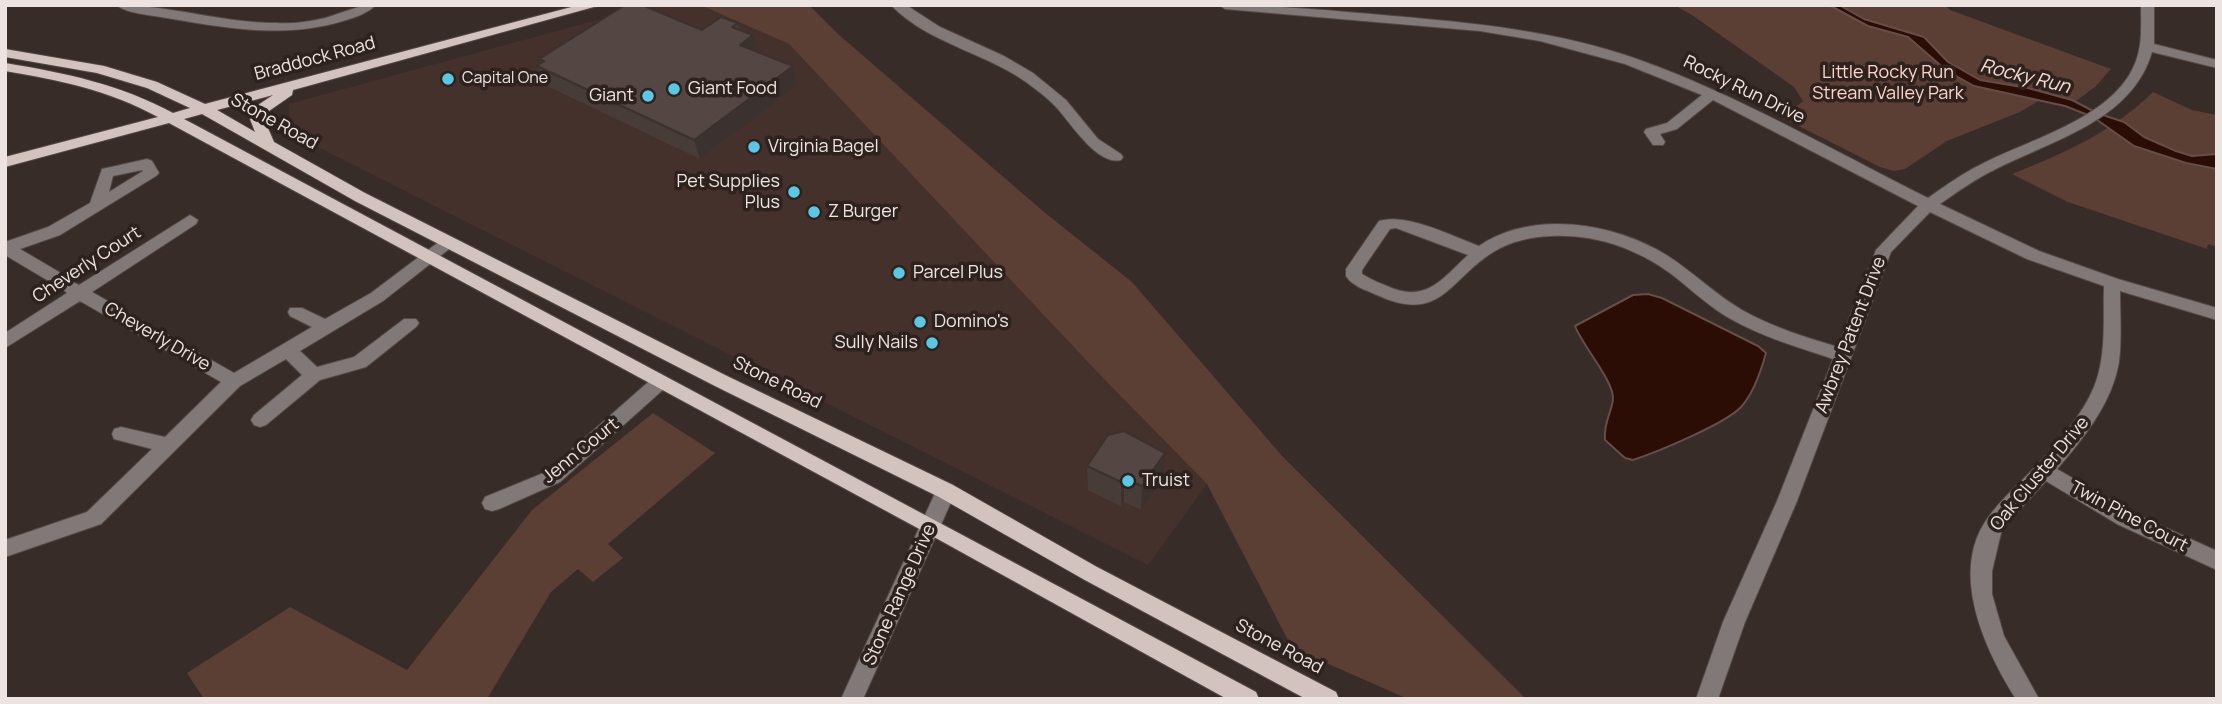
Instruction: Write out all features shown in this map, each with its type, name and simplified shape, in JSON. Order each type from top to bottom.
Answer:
[{"type":"main road","name":"Braddock Road","points":[[5,162],[595,5]]},
{"type":"main road","name":"Stone Road","points":[[5,53],[119,74],[152,85],[204,109],[360,197],[721,381],[946,491],[1090,573],[1328,699]]},
{"type":"main road","points":[[5,67],[75,79],[134,98],[932,526],[1248,699]]},
{"type":"main road","points":[[268,145],[257,119],[263,108],[277,97],[321,77]]},
{"type":"street","points":[[122,5],[264,29],[307,25],[336,18],[370,5]]},
{"type":"street","points":[[897,5],[935,30],[999,59],[1028,76],[1061,103],[1093,142],[1116,157]]},
{"type":"street","name":"Rocky Run Drive","points":[[1225,5],[1510,31],[1587,48],[1630,61],[1712,94],[1930,206],[2033,255],[2112,283],[2217,314]]},
{"type":"street","name":"Awbrey Patent Drive","points":[[1707,699],[1734,622],[1787,500],[1884,250],[1950,190],[1986,167],[2085,123],[2109,105],[2130,82],[2149,47],[2151,30],[2147,5]]},
{"type":"street","points":[[2149,47],[2217,64]]},
{"type":"street","points":[[1658,142],[1651,132],[1672,126],[1712,94]]},
{"type":"street","points":[[5,248],[54,231],[96,207]]},
{"type":"street","name":"Cheverly Court","points":[[5,342],[66,284],[191,220]]},
{"type":"street","points":[[1480,253],[1398,223],[1385,225],[1354,269],[1354,276],[1360,281],[1406,299],[1419,298],[1428,296],[1455,279],[1480,253],[1517,236],[1543,231],[1577,231],[1618,239],[1664,260],[1707,295],[1742,318],[1843,356]]},
{"type":"street","points":[[5,549],[94,518],[233,381],[377,297],[450,242]]},
{"type":"street","name":"Cheverly Drive","points":[[5,248],[233,381]]},
{"type":"street","name":"Oak Cluster Drive","points":[[2028,699],[1992,632],[1983,603],[1980,571],[1984,546],[1994,524],[2091,413],[2104,385],[2110,359],[2112,283]]},
{"type":"street","points":[[296,312],[328,328]]},
{"type":"street","points":[[260,420],[314,375],[360,362],[410,323]]},
{"type":"street","points":[[288,350],[314,375]]},
{"type":"street","name":"Jenn Court","points":[[492,503],[553,477],[660,382]]},
{"type":"street","points":[[121,434],[166,445]]},
{"type":"street","name":"Twin Pine Court","points":[[2043,470],[2124,517],[2217,561]]},
{"type":"street","name":"Stone Range Drive","points":[[852,699],[946,491]]},
{"type":"shaded area","points":[[652,5],[700,5],[789,44],[1101,376],[1207,484],[1148,565],[290,133],[289,104]]},
{"type":"shaded area","name":"Rocky Run","points":[[1829,5],[1839,5],[1864,19],[1924,37],[1948,62],[1980,80],[2028,88],[2072,100],[2097,113],[2124,122],[2144,137],[2192,156],[2217,154],[2217,169],[2186,163],[2134,146],[2093,117],[2065,106],[1974,86],[1947,71],[1908,37],[1868,26]]},
{"type":"shaded area","points":[[1648,294],[1662,298],[1758,346],[1766,353],[1750,395],[1733,414],[1690,437],[1633,460],[1625,458],[1605,440],[1605,428],[1613,403],[1612,391],[1575,326],[1633,295]]},
{"type":"green space","points":[[700,5],[809,5],[838,34],[1044,212],[1132,282],[1283,457],[1526,699],[1408,699],[1292,648],[1207,484],[1101,376],[789,44]]},
{"type":"green space","name":"Little Rocky Run Stream Valley Park","points":[[1674,5],[1945,5],[1950,10],[2111,69],[2095,87],[2076,101],[2052,93],[2020,112],[1947,141],[1905,169],[1894,171],[1880,167],[1783,118],[1803,101],[1794,87]]},
{"type":"green space","points":[[2153,92],[2192,110],[2217,115],[2217,247],[2208,244],[2207,249],[2068,202],[2012,174],[2087,140],[2121,119]]},
{"type":"green space","points":[[653,413],[715,453],[608,544],[623,558],[593,582],[578,569],[551,592],[487,699],[204,699],[187,673],[290,607],[407,670],[532,510]]},
{"type":"building","name":"Giant Food","points":[[625,5],[642,5],[702,30],[721,17],[738,23],[732,27],[753,35],[740,45],[793,66],[694,140],[537,66],[544,61],[539,59]]},
{"type":"building","points":[[1124,431],[1165,453],[1142,486],[1124,478],[1121,482],[1087,466],[1108,435]]},
{"type":"place","name":"Capital One","points":[[448,79]]},
{"type":"place","name":"Giant Food","points":[[674,89]]},
{"type":"place","name":"Giant","points":[[648,96]]},
{"type":"place","name":"Virginia Bagel","points":[[754,147]]},
{"type":"place","name":"Pet Supplies Plus","points":[[794,192]]},
{"type":"place","name":"Z Burger","points":[[814,212]]},
{"type":"place","name":"Parcel Plus","points":[[899,273]]},
{"type":"place","name":"Domino's","points":[[920,322]]},
{"type":"place","name":"Sully Nails","points":[[932,343]]},
{"type":"place","name":"Truist","points":[[1128,481]]}]
